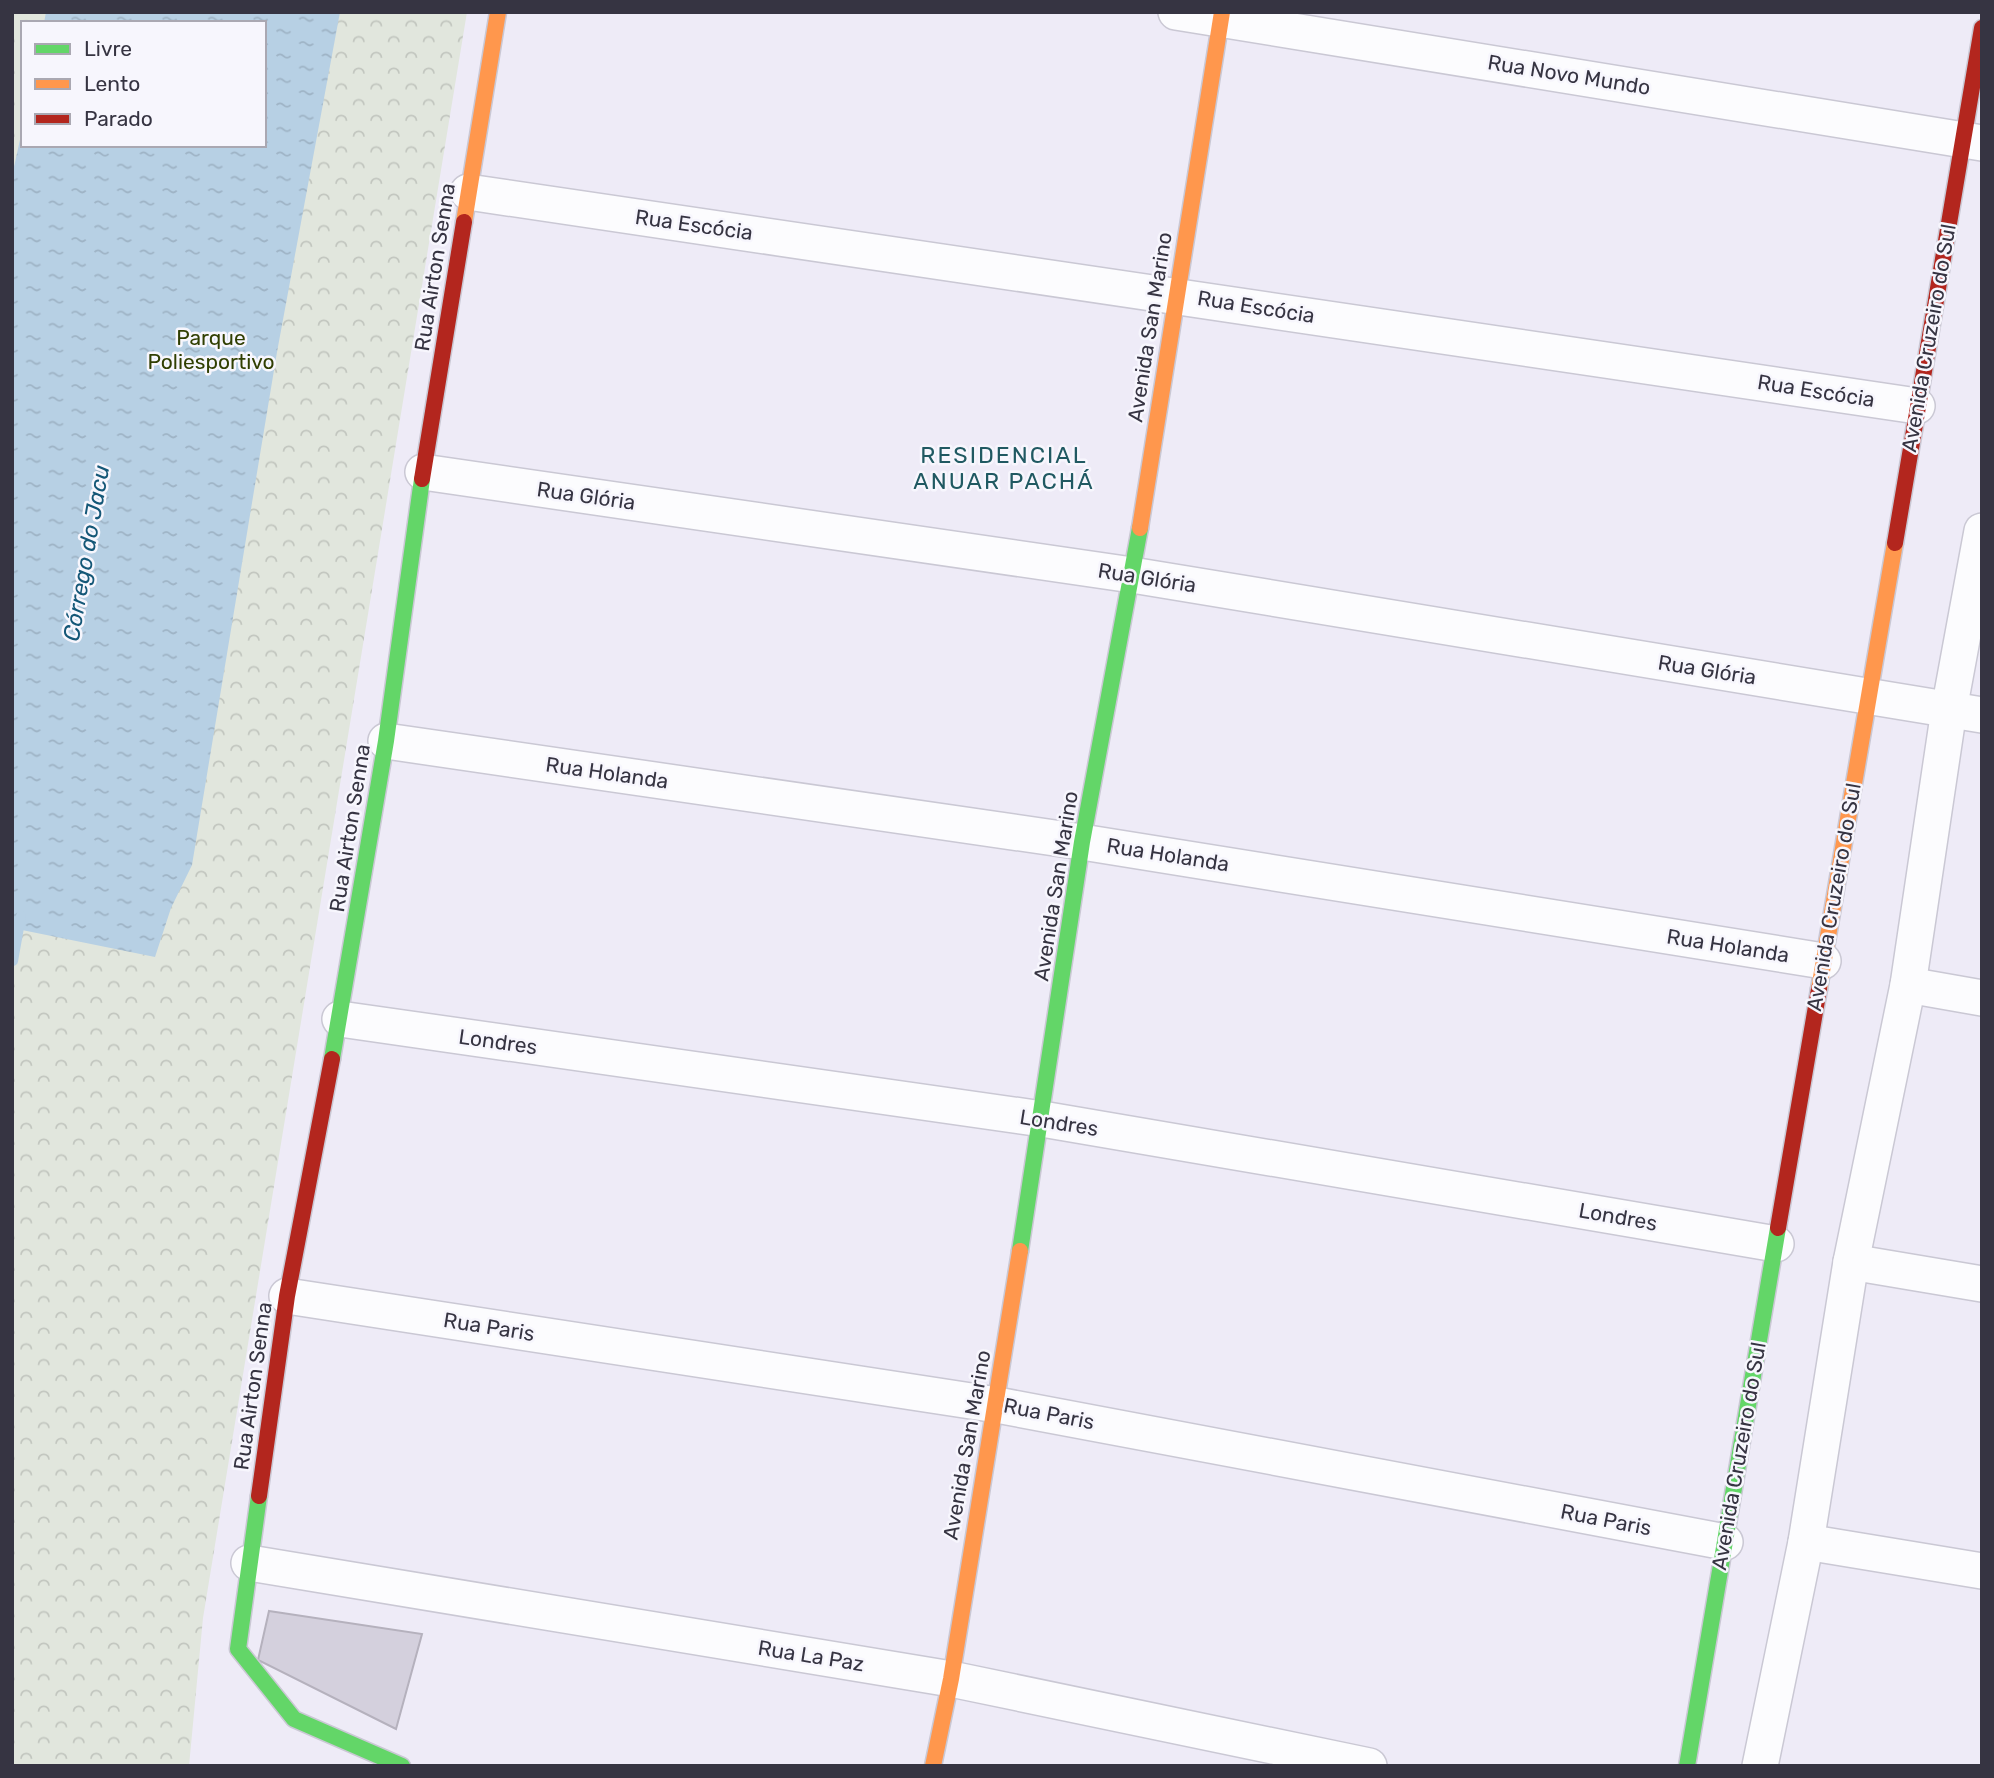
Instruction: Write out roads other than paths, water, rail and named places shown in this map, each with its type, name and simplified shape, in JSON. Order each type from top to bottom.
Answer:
[{"type":"street","name":"Rua Airton Senna","points":[[402,1766],[294,1719],[238,1648],[287,1296],[340,1019],[386,741],[424,472],[498,12]]},
{"type":"street","name":"Rua Novo Mundo","points":[[1176,12],[1221,15],[1972,141]]},
{"type":"street","name":"Avenida San Marino","points":[[933,1766],[951,1679],[974,1522],[997,1405],[1082,842],[1132,576],[1221,15]]},
{"type":"street","name":"Avenida Cruzeiro do Sul","points":[[1687,1766],[1917,406],[1972,141],[1982,28]]},
{"type":"street","name":"Rua Escócia","points":[[468,192],[1917,406]]},
{"type":"street","name":"Rua Glória","points":[[424,472],[1132,576],[1965,712]]},
{"type":"street","points":[[1760,1766],[1806,1542],[1852,1262],[1965,712],[1982,531]]},
{"type":"street","name":"Rua Holanda","points":[[386,741],[1082,842],[1824,961]]},
{"type":"street","points":[[1908,985],[1982,998]]},
{"type":"street","name":"Londres","points":[[340,1019],[1042,1119],[1776,1244]]},
{"type":"street","points":[[1852,1262],[1982,1284]]},
{"type":"street","name":"Rua Paris","points":[[287,1296],[997,1405],[1725,1542]]},
{"type":"street","points":[[1806,1542],[1982,1571]]},
{"type":"street","name":"Rua La Paz","points":[[249,1563],[951,1679],[1369,1766]]},
{"type":"water","points":[[46,12],[340,12],[277,352],[192,865],[171,908],[155,957],[12,928],[12,176],[21,135],[21,147],[266,147],[266,21],[44,21]]},
{"type":"waterway","name":"Córrego do Jacu","points":[[13,961],[21,916]]},
{"type":"district","name":"RESIDENCIAL ANUAR PACHÁ","points":[[1004,468]]},
{"type":"park label","name":"Parque Poliesportivo","points":[[211,350]]}]
